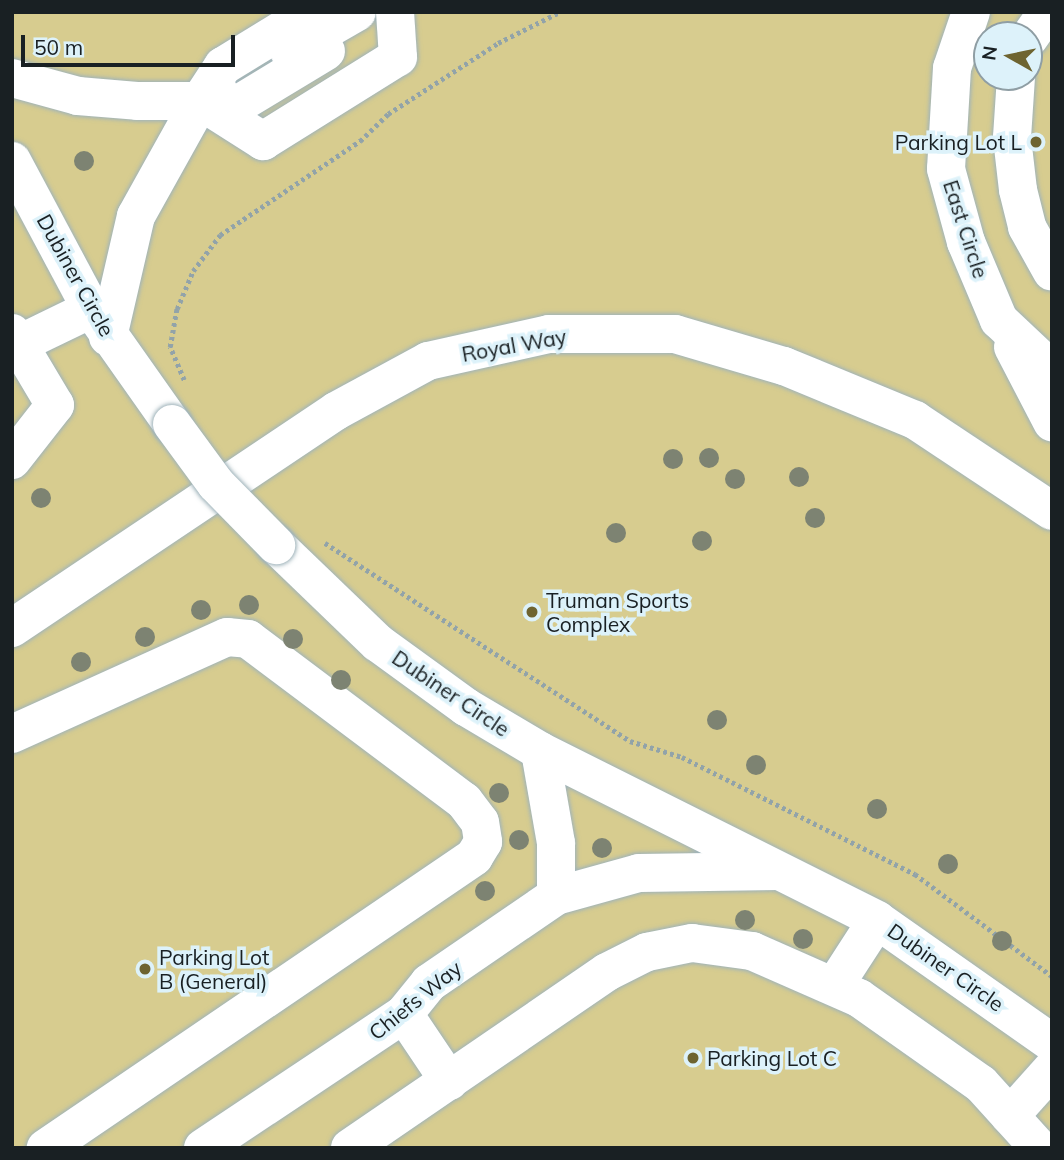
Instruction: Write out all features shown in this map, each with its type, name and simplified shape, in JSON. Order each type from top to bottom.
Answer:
[{"type":"street","points":[[200,102],[213,43],[266,12]]},
{"type":"street","points":[[12,460],[55,405],[15,338],[100,323],[136,216],[223,66],[312,12]]},
{"type":"street","points":[[200,102],[357,12]]},
{"type":"street","points":[[12,78],[78,96],[237,105],[368,26],[378,12]]},
{"type":"street","points":[[200,102],[253,120],[360,59],[388,34],[393,12]]},
{"type":"street","name":"East Circle","points":[[971,12],[952,68],[946,169],[966,242],[999,320],[1052,422]]},
{"type":"street","points":[[1015,91],[1012,138],[1018,190],[1027,227],[1052,272]]},
{"type":"street","name":"Dubiner Circle","points":[[12,161],[100,323],[216,484],[378,643],[466,707],[540,751],[786,871],[877,920],[1052,1043]]},
{"type":"street","name":"East Circle","points":[[999,320],[1052,370]]},
{"type":"street","name":"Royal Way","points":[[12,628],[336,411],[428,361],[549,334],[675,334],[784,366],[915,420],[1052,511]]},
{"type":"street","points":[[12,734],[227,637],[248,639],[464,801],[480,822],[483,842],[474,857],[46,1148]]},
{"type":"street","points":[[540,751],[556,843],[556,896]]},
{"type":"street","name":"Chiefs Way","points":[[203,1148],[404,1014],[429,983],[556,896],[639,873],[786,871]]},
{"type":"street","points":[[835,985],[877,920]]},
{"type":"street","points":[[350,1148],[607,972],[647,952],[692,943],[725,945],[835,985],[981,1084],[1039,1148]]},
{"type":"street","points":[[404,1014],[449,1081]]},
{"type":"street","points":[[1010,1116],[1052,1069]]},
{"type":"path","points":[[189,391],[170,347],[177,309],[193,271],[220,235],[360,141],[388,114],[498,43],[560,12]]},
{"type":"path","points":[[313,536],[630,741],[681,757],[915,874],[1052,976]]},
{"type":"shaded area","name":"Truman Sports Complex","points":[[12,12],[1052,12],[1052,1148],[12,1148]]},
{"type":"place","name":"Parking Lot L","points":[[1036,142]]},
{"type":"place","name":"Truman Sports Complex","points":[[532,612]]},
{"type":"place","name":"Parking Lot B (General)","points":[[145,969]]},
{"type":"place","name":"Parking Lot C","points":[[693,1058]]}]
